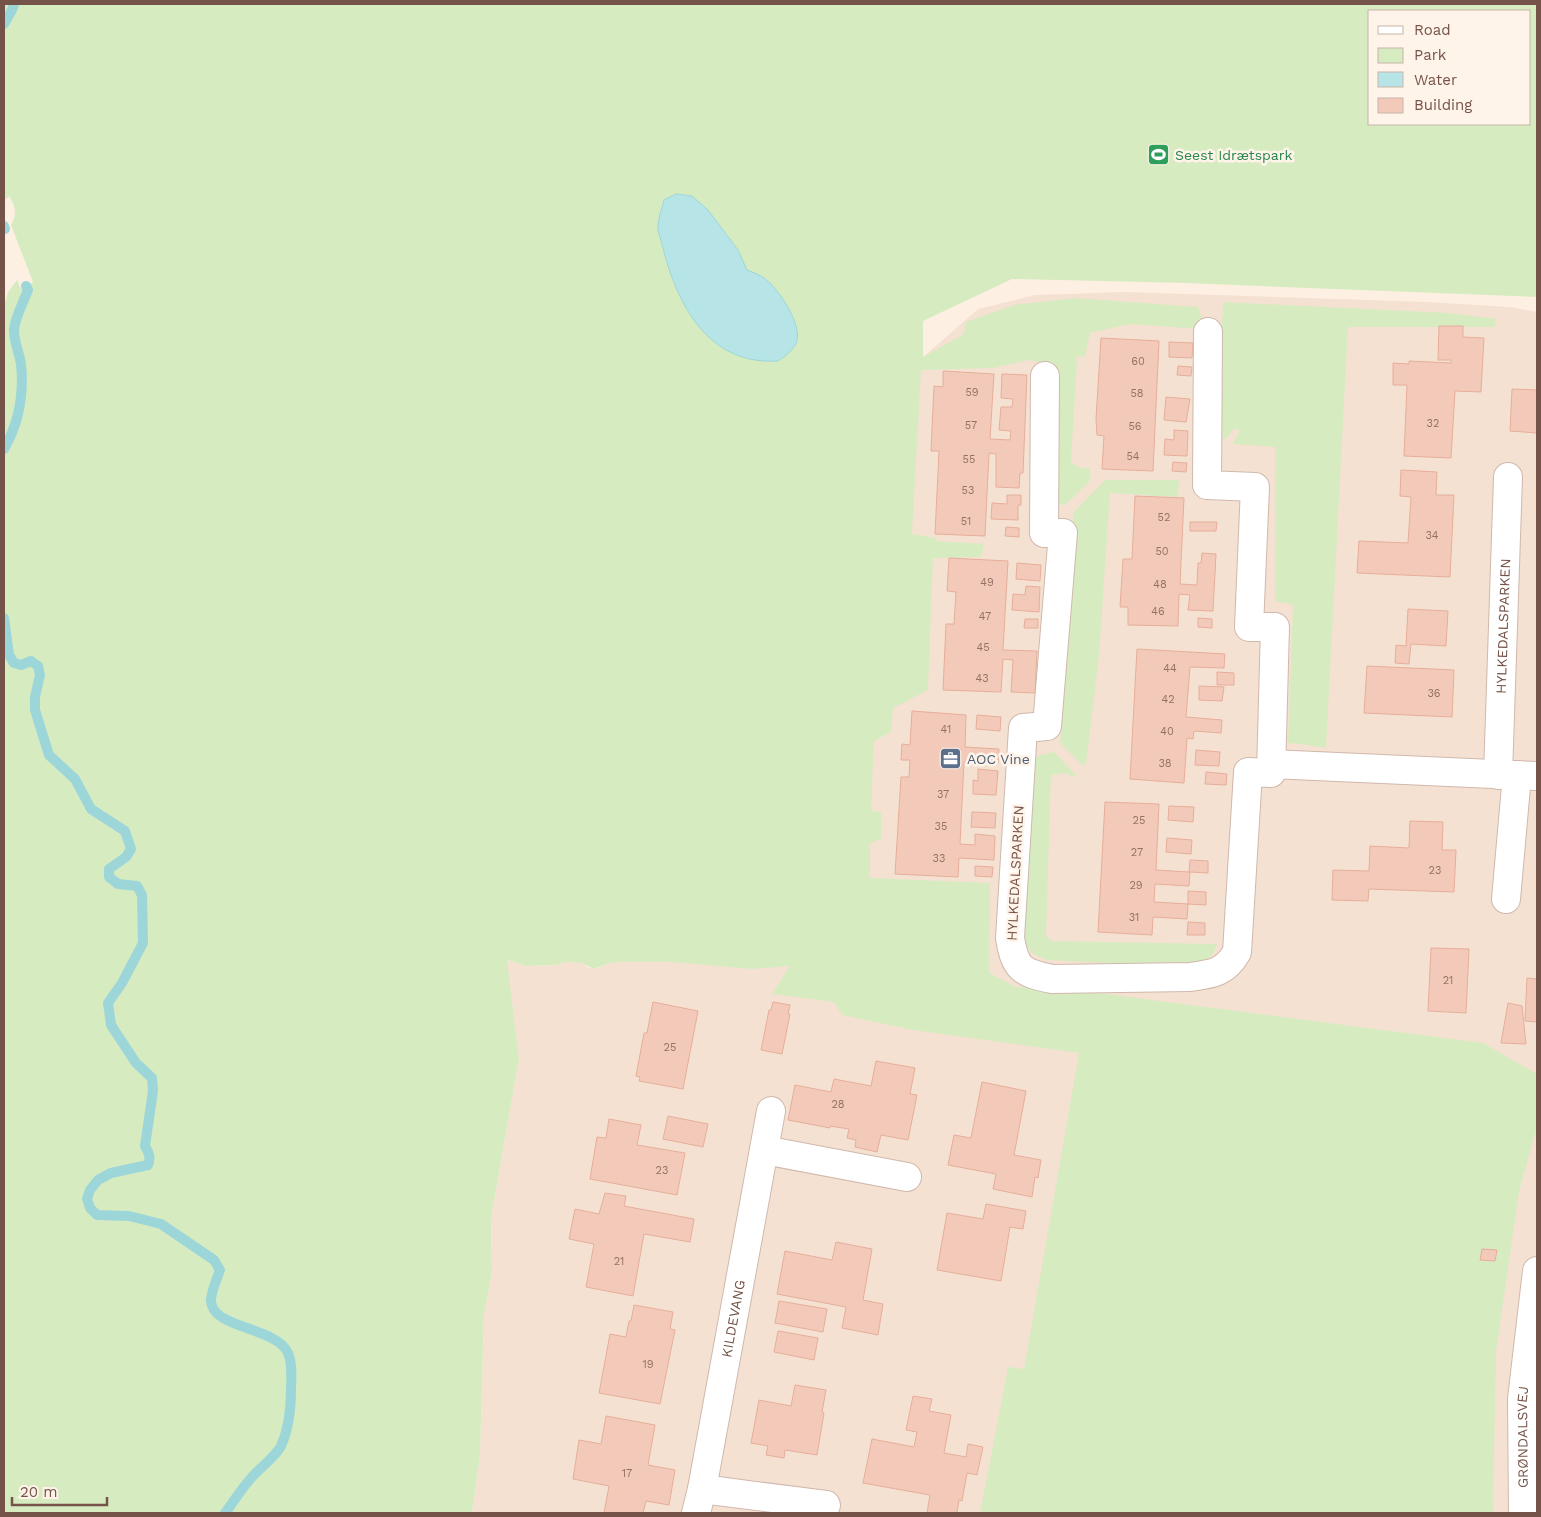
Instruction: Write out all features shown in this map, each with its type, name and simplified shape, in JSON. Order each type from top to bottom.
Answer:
[{"type":"street","points":[[1208,332],[1207,485],[1255,487],[1248,627],[1275,627],[1271,764],[1518,775]]},
{"type":"street","name":"HYLKEDALSPARKEN","points":[[1045,376],[1044,532],[1063,533],[1047,726],[1023,728],[1010,938],[1012,954],[1021,969],[1034,975],[1052,979],[1190,977],[1211,974],[1230,964],[1237,952],[1248,772],[1272,773],[1271,764]]},
{"type":"street","name":"HYLKEDALSPARKEN","points":[[1506,899],[1518,775],[1508,477]]},
{"type":"street","name":"KILDEVANG","points":[[770,1111],[699,1501],[826,1505]]},
{"type":"street","points":[[764,1150],[907,1177]]},
{"type":"street","name":"GRØNDALSVEJ","points":[[1523,1513],[1522,1399],[1537,1271]]},
{"type":"shaded area","points":[[1125,292],[1428,302],[1510,307],[1537,312],[1537,1513],[472,1513],[480,1456],[484,1315],[492,1271],[491,1218],[519,1059],[506,960],[527,966],[556,965],[566,962],[581,963],[589,968],[598,968],[610,963],[621,962],[670,962],[922,358],[978,309],[1035,295]]},
{"type":"green space","points":[[4,4],[1537,4],[1537,297],[1185,283],[1012,279],[923,321],[923,357],[964,334],[966,322],[1014,305],[1075,298],[1198,307],[1202,319],[1199,329],[1130,324],[1090,333],[1085,356],[1076,357],[1071,462],[1080,468],[1089,468],[1091,476],[1088,483],[1065,505],[1050,504],[1047,364],[1029,360],[993,368],[921,370],[912,534],[936,538],[937,541],[984,544],[981,557],[933,558],[928,690],[893,708],[891,732],[874,741],[871,811],[881,812],[881,839],[870,843],[870,878],[990,883],[989,973],[1016,987],[1090,992],[1483,1043],[1537,1074],[1537,1126],[1519,1192],[1496,1352],[1494,1513],[980,1513],[1008,1367],[1024,1369],[1079,1053],[913,1030],[842,1015],[834,1002],[772,994],[790,966],[753,969],[670,962],[621,962],[610,963],[594,969],[581,963],[566,962],[556,965],[527,966],[507,960],[519,1059],[491,1218],[492,1271],[484,1315],[480,1456],[472,1513],[4,1513],[4,307],[8,292],[17,280],[21,289],[33,282],[11,225],[15,210],[9,196],[4,201]]},
{"type":"green space","points":[[1223,302],[1449,313],[1496,319],[1495,327],[1348,327],[1326,748],[1295,743],[1288,744],[1293,605],[1275,601],[1275,447],[1232,444],[1240,431],[1234,428],[1226,439],[1216,437]]},
{"type":"green space","points":[[1105,480],[1179,480],[1178,497],[1110,493],[1099,656],[1086,764],[1083,766],[1060,743],[1067,661],[1073,513]]},
{"type":"green space","points":[[1054,752],[1077,776],[1071,777],[1067,773],[1051,775],[1046,936],[1052,941],[1217,944],[1214,953],[1208,959],[1192,967],[1047,960],[1032,953],[1026,946],[1019,931],[1034,759],[1040,755]]},
{"type":"water","points":[[676,194],[692,196],[708,210],[738,250],[747,270],[759,275],[775,288],[790,310],[796,326],[797,341],[792,350],[778,361],[755,360],[735,354],[717,344],[690,315],[672,277],[658,230],[664,200]]},
{"type":"building","points":[[1439,326],[1463,326],[1463,337],[1484,338],[1481,392],[1455,391],[1451,458],[1404,456],[1407,385],[1393,385],[1393,363],[1409,364],[1409,361],[1451,363],[1451,360],[1438,360]]},
{"type":"building","points":[[1101,338],[1159,341],[1153,471],[1102,469],[1104,436],[1097,435],[1096,419]]},
{"type":"building","points":[[1169,342],[1193,343],[1192,358],[1169,357]]},
{"type":"building","points":[[1178,366],[1192,367],[1191,376],[1177,375]]},
{"type":"building","points":[[943,371],[994,374],[990,439],[1010,440],[1011,431],[999,430],[1001,407],[1012,407],[1013,399],[1001,398],[1002,374],[1027,375],[1023,473],[1020,473],[1019,488],[996,487],[996,454],[989,453],[985,536],[935,534],[939,451],[931,451],[934,386],[943,387]]},
{"type":"building","points":[[1512,389],[1537,390],[1537,433],[1510,431]]},
{"type":"building","points":[[1166,397],[1190,399],[1186,422],[1164,420]]},
{"type":"building","points":[[1174,430],[1188,431],[1187,456],[1164,455],[1165,439],[1174,440]]},
{"type":"building","points":[[1173,462],[1187,463],[1186,472],[1172,471]]},
{"type":"building","points":[[1401,470],[1437,472],[1436,495],[1454,495],[1450,577],[1357,573],[1359,541],[1408,543],[1411,497],[1400,496]]},
{"type":"building","points":[[1007,495],[1021,495],[1021,505],[1018,505],[1018,520],[991,519],[992,503],[1007,504]]},
{"type":"building","points":[[1135,496],[1184,498],[1180,584],[1197,585],[1198,563],[1201,563],[1202,553],[1216,554],[1213,611],[1188,610],[1190,595],[1179,594],[1178,626],[1128,625],[1128,607],[1120,607],[1123,559],[1132,559]]},
{"type":"building","points":[[1190,522],[1217,522],[1216,531],[1190,531]]},
{"type":"building","points":[[1006,527],[1019,528],[1019,537],[1005,536]]},
{"type":"building","points":[[949,558],[1008,561],[1003,650],[1037,651],[1035,693],[1011,692],[1013,660],[1003,659],[1001,692],[943,690],[946,624],[954,624],[956,592],[947,591]]},
{"type":"building","points":[[1017,563],[1041,565],[1040,581],[1016,579]]},
{"type":"building","points":[[1026,586],[1040,587],[1039,612],[1012,610],[1013,594],[1025,595]]},
{"type":"building","points":[[1408,609],[1448,611],[1446,646],[1411,644],[1409,664],[1395,663],[1396,645],[1406,646]]},
{"type":"building","points":[[1198,618],[1212,619],[1212,628],[1198,627]]},
{"type":"building","points":[[1025,619],[1038,619],[1038,628],[1024,628]]},
{"type":"building","points":[[1137,649],[1225,654],[1224,668],[1190,667],[1186,717],[1222,720],[1221,733],[1194,731],[1193,739],[1187,738],[1184,783],[1130,779]]},
{"type":"building","points":[[1367,666],[1454,670],[1452,717],[1364,713]]},
{"type":"building","points":[[1217,672],[1234,673],[1234,685],[1217,685]]},
{"type":"building","points":[[1199,686],[1224,687],[1222,701],[1199,700]]},
{"type":"building","points":[[912,711],[966,715],[965,747],[999,749],[998,763],[964,762],[960,844],[975,845],[975,834],[995,836],[994,860],[959,858],[958,877],[895,874],[901,777],[909,777],[910,760],[901,760],[902,744],[910,745]]},
{"type":"building","points":[[977,715],[1001,717],[1000,731],[976,729]]},
{"type":"building","points":[[1196,750],[1220,752],[1219,766],[1195,765]]},
{"type":"building","points":[[978,769],[998,771],[996,795],[973,794],[973,780],[978,781]]},
{"type":"building","points":[[1206,772],[1227,774],[1226,785],[1205,784]]},
{"type":"building","points":[[1105,802],[1159,804],[1156,870],[1189,872],[1190,860],[1208,861],[1208,873],[1190,872],[1189,886],[1155,884],[1154,902],[1188,904],[1187,919],[1153,917],[1152,935],[1098,932]]},
{"type":"building","points":[[1169,806],[1194,807],[1193,822],[1168,820]]},
{"type":"building","points":[[972,812],[996,813],[995,828],[971,827]]},
{"type":"building","points":[[1410,821],[1443,822],[1442,850],[1456,850],[1454,892],[1369,889],[1368,901],[1332,900],[1333,870],[1369,871],[1370,846],[1409,848]]},
{"type":"building","points":[[1167,838],[1192,840],[1191,854],[1166,852]]},
{"type":"building","points":[[975,866],[993,867],[992,877],[975,876]]},
{"type":"building","points":[[1188,891],[1206,892],[1206,905],[1188,904]]},
{"type":"building","points":[[1188,922],[1205,923],[1205,935],[1187,935]]},
{"type":"building","points":[[1431,948],[1469,949],[1466,1013],[1428,1011]]},
{"type":"building","points":[[1527,978],[1537,979],[1537,1022],[1525,1021]]},
{"type":"building","points":[[653,1002],[698,1011],[683,1089],[639,1081],[640,1077],[636,1076],[644,1033],[647,1033]]},
{"type":"building","points":[[773,1002],[790,1005],[782,1054],[761,1050],[769,1010],[771,1010]]},
{"type":"building","points":[[1508,1003],[1522,1006],[1526,1044],[1501,1043]]},
{"type":"building","points":[[876,1061],[915,1068],[910,1094],[917,1095],[908,1140],[881,1135],[877,1152],[855,1147],[856,1140],[847,1138],[849,1129],[830,1126],[830,1128],[788,1120],[795,1085],[831,1092],[834,1079],[871,1086]]},
{"type":"building","points":[[982,1082],[1026,1091],[1014,1155],[1041,1160],[1038,1178],[1035,1177],[1032,1197],[993,1189],[996,1174],[948,1165],[954,1135],[971,1138]]},
{"type":"building","points":[[668,1116],[708,1124],[703,1147],[663,1139]]},
{"type":"building","points":[[609,1119],[641,1125],[637,1145],[685,1153],[677,1195],[590,1179],[597,1137],[606,1138]]},
{"type":"building","points":[[605,1193],[626,1196],[624,1206],[694,1219],[690,1242],[644,1234],[633,1296],[586,1287],[594,1244],[569,1239],[575,1209],[599,1214]]},
{"type":"building","points":[[986,1204],[1026,1211],[1023,1229],[1010,1227],[1001,1281],[937,1270],[947,1213],[983,1219]]},
{"type":"building","points":[[836,1242],[872,1249],[863,1300],[883,1304],[878,1335],[842,1328],[846,1307],[777,1294],[785,1251],[832,1260]]},
{"type":"building","points":[[1482,1249],[1497,1250],[1495,1261],[1480,1260]]},
{"type":"building","points":[[779,1301],[827,1309],[823,1332],[775,1323]]},
{"type":"building","points":[[634,1305],[673,1312],[670,1329],[675,1330],[660,1404],[599,1393],[610,1334],[626,1337]]},
{"type":"building","points":[[778,1331],[818,1338],[814,1360],[774,1352]]},
{"type":"building","points":[[795,1385],[826,1390],[817,1455],[785,1450],[784,1458],[766,1455],[768,1446],[751,1443],[759,1400],[791,1406]]},
{"type":"building","points":[[913,1396],[932,1399],[929,1411],[951,1415],[944,1453],[966,1457],[968,1444],[983,1447],[977,1475],[967,1473],[962,1501],[959,1500],[957,1513],[927,1513],[930,1495],[863,1483],[872,1439],[914,1447],[917,1432],[906,1430]]},
{"type":"building","points":[[606,1416],[655,1425],[648,1465],[675,1470],[669,1505],[646,1501],[643,1513],[604,1513],[609,1486],[573,1479],[579,1440],[601,1444]]},
{"type":"waterway","points":[[4,24],[14,4]]},
{"type":"waterway","points":[[4,449],[17,419],[21,397],[21,364],[14,330],[28,290],[26,286]]},
{"type":"waterway","points":[[4,618],[9,655],[14,663],[21,665],[31,661],[38,666],[40,675],[35,697],[35,710],[49,755],[75,779],[91,809],[125,831],[131,849],[126,857],[109,869],[109,877],[118,884],[137,886],[142,895],[143,943],[122,983],[108,1003],[111,1025],[136,1063],[152,1078],[153,1091],[145,1146],[149,1160],[148,1165],[111,1173],[98,1180],[90,1190],[87,1199],[90,1208],[97,1215],[129,1216],[161,1224],[214,1260],[220,1270],[211,1299],[213,1309],[220,1316],[231,1322],[271,1337],[281,1344],[288,1353],[291,1362],[290,1412],[288,1426],[281,1446],[248,1481],[225,1513]]},
{"type":"place","name":"Seest Idrætspark","points":[[1159,155]]},
{"type":"place","name":"AOC Vine","points":[[951,759]]}]
